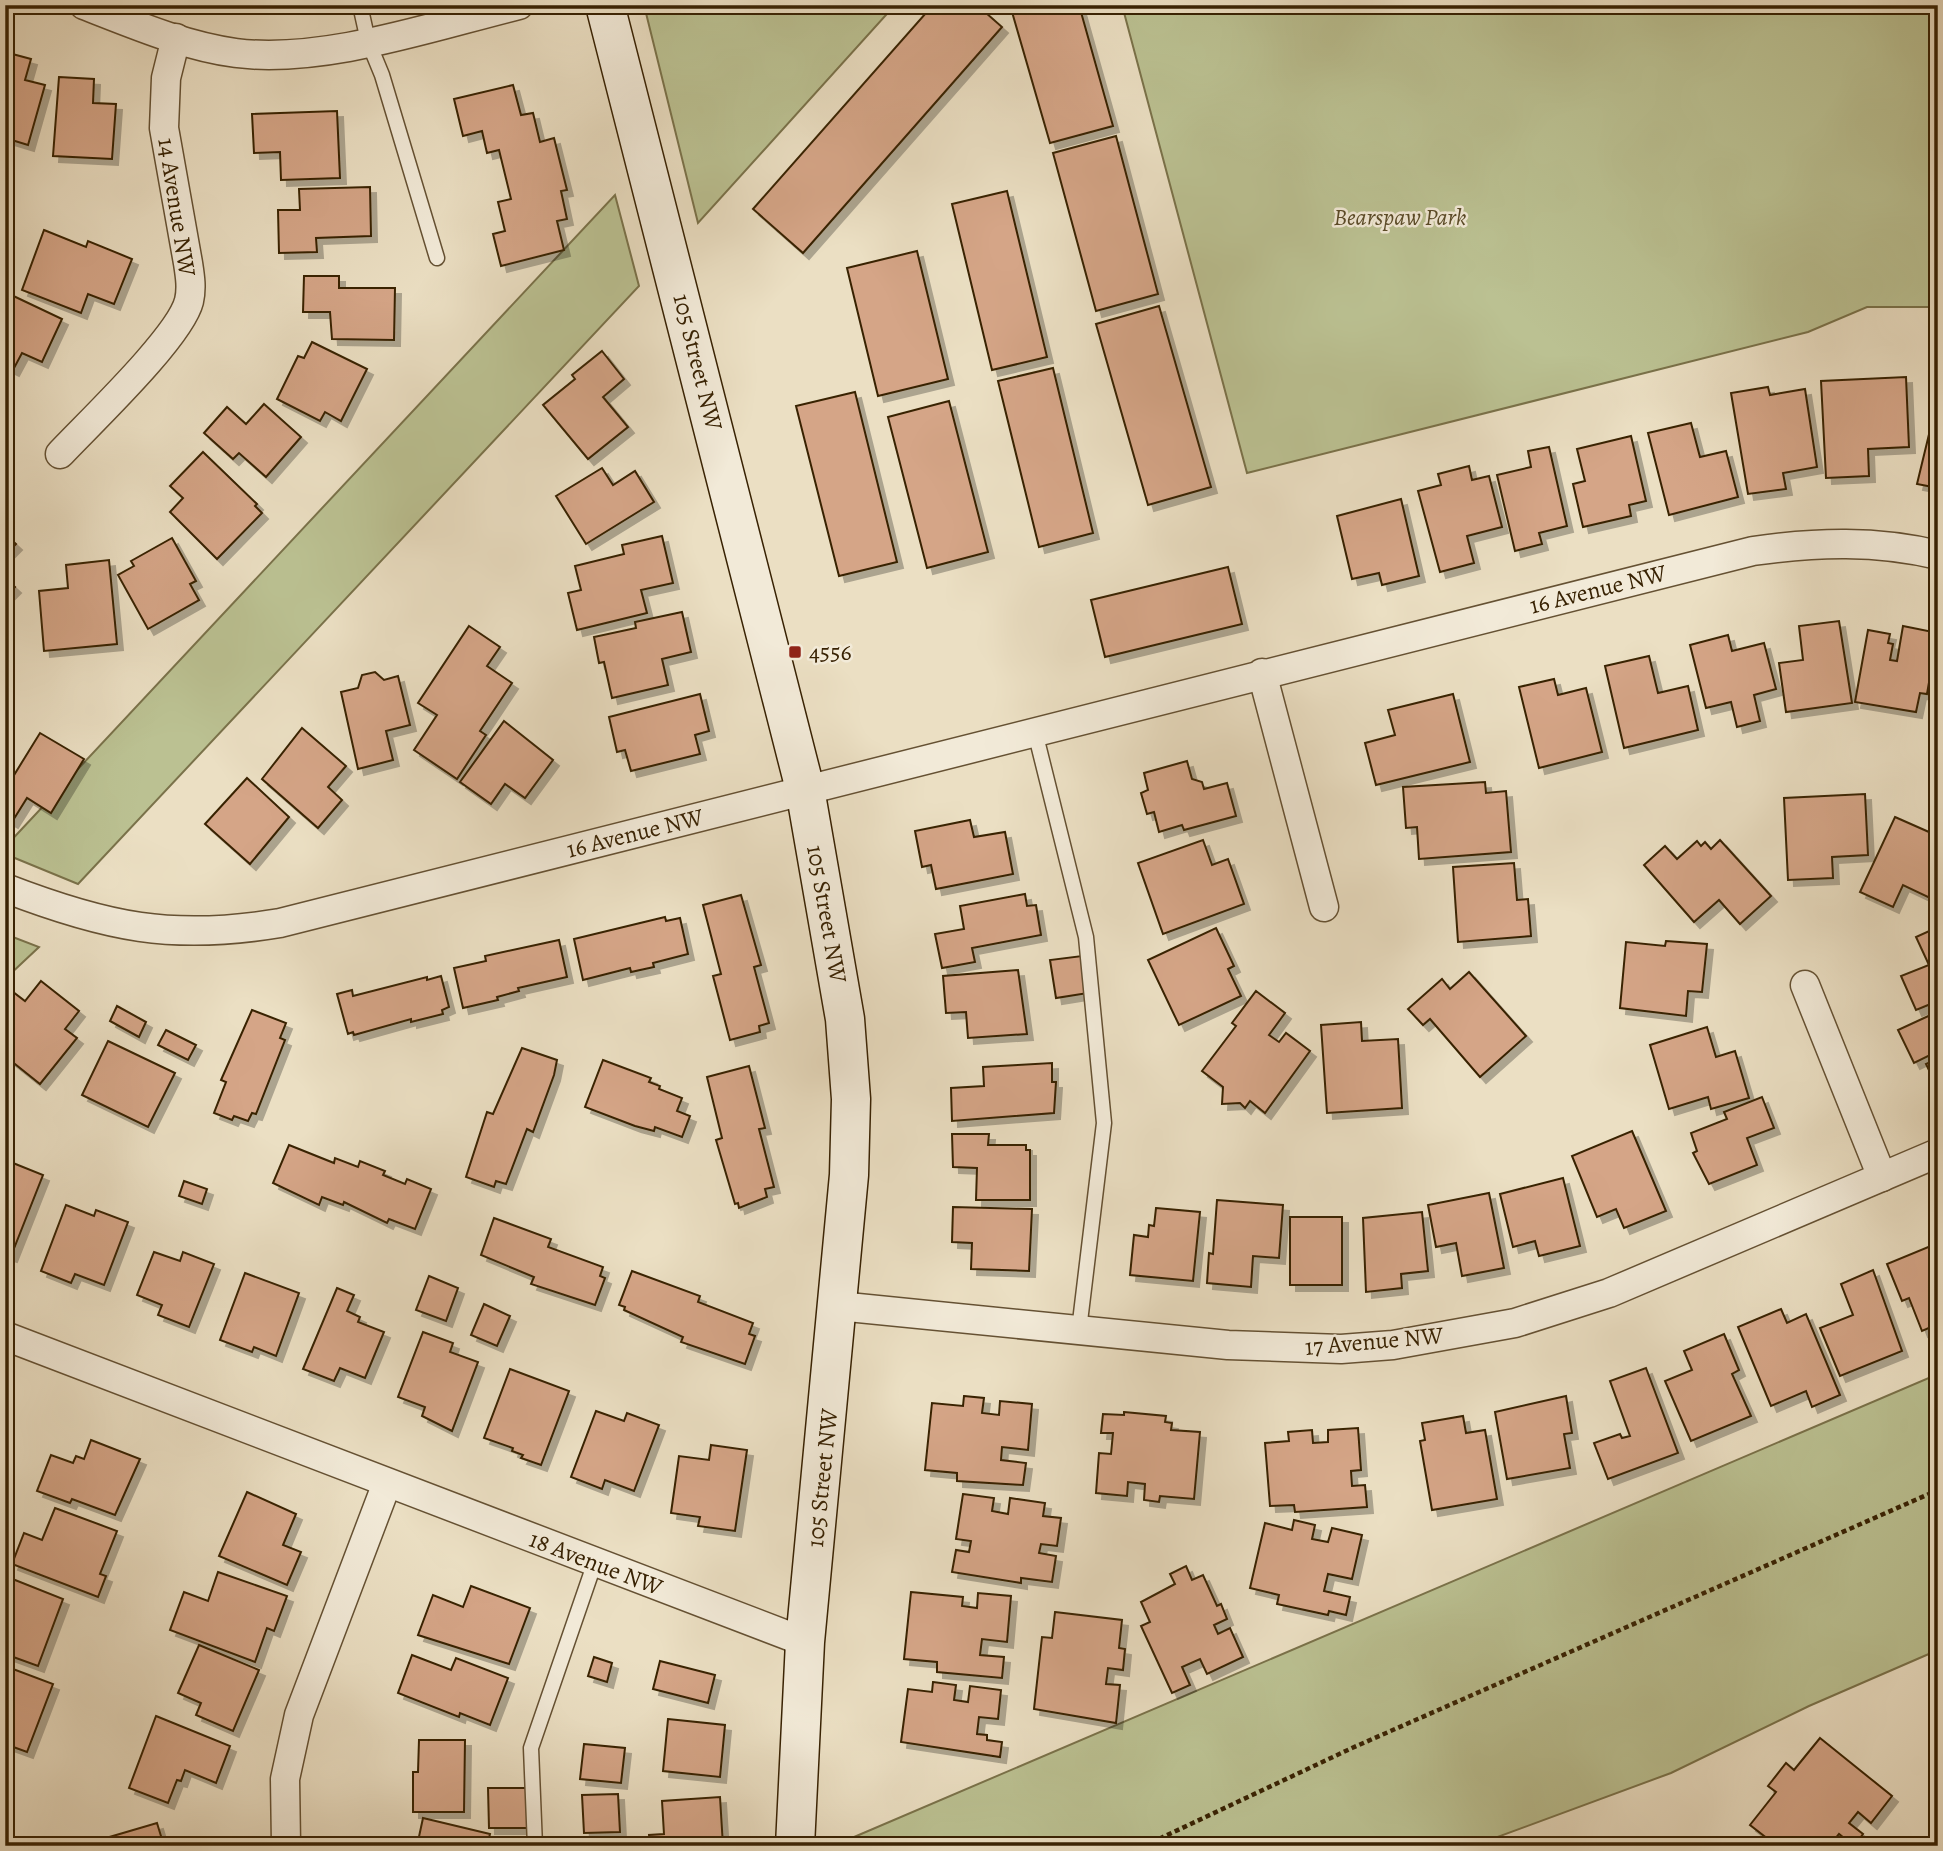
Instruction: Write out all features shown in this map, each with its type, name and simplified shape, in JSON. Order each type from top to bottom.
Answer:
[{"type":"street","points":[[84,5],[176,38],[236,53],[275,55],[314,53],[519,5]]},
{"type":"street","name":"105 Street NW","points":[[605,5],[805,789],[833,937],[845,1019],[851,1099],[838,1306],[798,1732],[795,1846]]},
{"type":"street","name":"14 Avenue NW","points":[[60,454],[162,345],[189,303],[188,263],[164,128],[166,78],[176,38]]},
{"type":"street","name":"16 Avenue NW","points":[[5,888],[108,922],[192,933],[234,931],[280,923],[1262,673],[1754,551],[1811,542],[1865,543],[1938,555]]},
{"type":"street","points":[[1262,673],[1324,906]]},
{"type":"street","points":[[1805,985],[1882,1177]]},
{"type":"street","name":"17 Avenue NW","points":[[838,1306],[1228,1345],[1341,1349],[1441,1338],[1516,1323],[1609,1293],[1938,1153]]},
{"type":"street","name":"18 Avenue NW","points":[[6,1338],[806,1642]]},
{"type":"street","points":[[286,1844],[285,1779],[299,1715],[387,1483]]},
{"type":"lane","points":[[360,5],[368,41],[382,75],[437,258]]},
{"type":"lane","points":[[1035,732],[1086,937],[1104,1124],[1079,1330]]},
{"type":"lane","points":[[535,1846],[531,1748],[595,1562]]},
{"type":"path","points":[[1144,1846],[1352,1748],[1938,1490]]},
{"type":"green space","points":[[644,5],[895,5],[698,223]]},
{"type":"green space","name":"Bearspaw Park","points":[[1122,5],[1938,5],[1938,307],[1867,307],[1808,332],[1247,473]]},
{"type":"green space","points":[[615,195],[639,286],[78,884],[5,854],[5,847]]},
{"type":"green space","points":[[5,934],[39,947],[5,979]]},
{"type":"green space","points":[[1938,1374],[1938,1650],[1809,1706],[1671,1773],[1473,1846],[833,1846]]},
{"type":"building","points":[[933,5],[977,5],[1002,27],[803,253],[753,209]]},
{"type":"building","points":[[1010,5],[1079,5],[1113,126],[1050,143]]},
{"type":"building","points":[[5,52],[31,59],[25,80],[45,85],[28,145],[5,138]]},
{"type":"building","points":[[59,77],[94,79],[93,103],[116,104],[112,159],[53,156]]},
{"type":"building","points":[[513,85],[521,115],[533,113],[540,142],[554,138],[567,190],[561,191],[567,219],[557,221],[564,250],[501,266],[493,234],[505,231],[498,202],[511,199],[499,150],[487,153],[482,131],[463,136],[454,99]]},
{"type":"building","points":[[337,111],[340,178],[281,180],[280,152],[254,153],[252,114]]},
{"type":"building","points":[[1116,136],[1158,294],[1096,311],[1053,153]]},
{"type":"building","points":[[370,187],[371,236],[316,238],[317,252],[279,253],[278,210],[300,210],[299,189]]},
{"type":"building","points":[[1007,191],[1047,357],[992,370],[952,204]]},
{"type":"building","points":[[44,230],[86,247],[88,241],[132,259],[114,304],[88,294],[81,313],[22,290]]},
{"type":"building","points":[[917,251],[948,379],[878,396],[847,268]]},
{"type":"building","points":[[304,276],[339,276],[339,288],[395,288],[394,340],[332,339],[330,312],[303,312]]},
{"type":"building","points":[[5,292],[62,319],[42,362],[22,353],[13,370],[5,366]]},
{"type":"building","points":[[1159,306],[1211,487],[1148,505],[1096,324]]},
{"type":"building","points":[[312,342],[367,369],[341,421],[325,412],[320,421],[277,399],[298,356],[304,358]]},
{"type":"building","points":[[602,351],[624,379],[603,397],[628,427],[588,459],[543,405],[575,379],[572,375]]},
{"type":"building","points":[[1053,368],[1093,533],[1039,547],[998,381]]},
{"type":"building","points":[[1906,377],[1909,447],[1868,449],[1869,476],[1826,478],[1821,381]]},
{"type":"building","points":[[1768,387],[1770,395],[1805,389],[1817,467],[1783,473],[1786,489],[1748,494],[1731,393]]},
{"type":"building","points":[[855,392],[897,562],[839,576],[796,406]]},
{"type":"building","points":[[1938,397],[1938,488],[1917,484]]},
{"type":"building","points":[[949,401],[988,552],[927,568],[888,417]]},
{"type":"building","points":[[264,404],[301,437],[266,477],[239,453],[233,459],[204,433],[227,407],[246,424]]},
{"type":"building","points":[[1691,423],[1700,457],[1726,451],[1738,497],[1669,515],[1648,433]]},
{"type":"building","points":[[1631,436],[1646,501],[1629,505],[1631,516],[1583,527],[1573,484],[1585,481],[1577,449]]},
{"type":"building","points":[[1549,447],[1567,526],[1539,533],[1542,544],[1515,551],[1497,475],[1531,467],[1528,451]]},
{"type":"building","points":[[203,452],[257,504],[255,506],[262,513],[217,559],[170,512],[183,498],[170,486]]},
{"type":"building","points":[[1469,466],[1472,480],[1489,476],[1502,527],[1467,536],[1474,563],[1440,572],[1418,491],[1441,485],[1438,474]]},
{"type":"building","points":[[602,468],[613,485],[635,471],[654,502],[586,544],[556,496]]},
{"type":"building","points":[[1401,499],[1419,576],[1382,585],[1379,573],[1352,579],[1337,516]]},
{"type":"building","points":[[5,534],[16,544],[5,555]]},
{"type":"building","points":[[662,536],[673,583],[641,590],[647,613],[577,630],[568,593],[581,590],[575,566],[624,554],[622,545]]},
{"type":"building","points":[[172,538],[196,581],[190,584],[199,600],[148,629],[118,575],[134,566],[131,561]]},
{"type":"building","points":[[109,560],[117,644],[44,651],[39,591],[68,588],[66,565]]},
{"type":"building","points":[[1228,567],[1242,624],[1105,657],[1091,600]]},
{"type":"building","points":[[5,578],[15,587],[5,597]]},
{"type":"building","points":[[682,612],[691,652],[662,659],[668,685],[612,698],[604,662],[599,663],[594,637],[636,628],[635,622]]},
{"type":"building","points":[[1839,621],[1852,703],[1786,712],[1779,663],[1803,660],[1799,626]]},
{"type":"building","points":[[469,626],[500,647],[487,666],[512,683],[480,731],[486,735],[457,779],[414,750],[437,715],[418,703]]},
{"type":"building","points":[[1903,626],[1938,633],[1938,673],[1931,671],[1927,694],[1920,693],[1916,712],[1855,702],[1868,630],[1890,634],[1888,643],[1893,644],[1890,660],[1897,661]]},
{"type":"building","points":[[1728,635],[1732,651],[1764,643],[1776,689],[1754,695],[1760,721],[1737,727],[1731,702],[1706,708],[1690,645]]},
{"type":"building","points":[[1649,656],[1658,693],[1688,686],[1698,730],[1624,748],[1605,666]]},
{"type":"building","points":[[375,672],[384,680],[398,676],[410,725],[386,731],[393,760],[358,769],[341,692],[358,688],[362,675]]},
{"type":"building","points":[[1554,679],[1558,695],[1586,688],[1602,752],[1539,768],[1519,687]]},
{"type":"building","points":[[700,694],[709,731],[695,735],[700,754],[631,771],[625,750],[617,752],[609,717]]},
{"type":"building","points":[[1453,694],[1470,762],[1376,785],[1365,743],[1395,735],[1388,710]]},
{"type":"building","points":[[504,721],[553,760],[525,798],[505,784],[491,804],[460,782]]},
{"type":"building","points":[[302,728],[346,766],[328,787],[342,800],[318,828],[262,779]]},
{"type":"building","points":[[40,733],[84,759],[51,813],[27,798],[12,822],[5,818],[5,776],[11,780]]},
{"type":"building","points":[[1187,761],[1192,779],[1202,782],[1204,789],[1227,783],[1236,816],[1184,830],[1182,825],[1159,832],[1154,812],[1147,814],[1141,793],[1148,790],[1144,773]]},
{"type":"building","points":[[247,778],[289,817],[250,864],[205,824]]},
{"type":"building","points":[[1485,782],[1486,793],[1506,791],[1511,852],[1419,859],[1417,827],[1406,828],[1403,787]]},
{"type":"building","points":[[1865,794],[1868,855],[1832,857],[1833,878],[1788,880],[1784,798]]},
{"type":"building","points":[[1895,817],[1938,836],[1938,880],[1930,898],[1903,885],[1893,907],[1860,892]]},
{"type":"building","points":[[970,820],[974,837],[1005,832],[1013,874],[936,889],[931,865],[922,867],[915,831]]},
{"type":"building","points":[[1203,840],[1212,865],[1228,859],[1244,904],[1163,934],[1138,863]]},
{"type":"building","points":[[1720,840],[1771,896],[1740,924],[1719,900],[1694,922],[1644,865],[1665,846],[1677,859],[1697,841],[1701,846],[1705,842],[1711,849]]},
{"type":"building","points":[[1514,863],[1517,900],[1528,899],[1531,936],[1458,942],[1453,867]]},
{"type":"building","points":[[1025,894],[1027,906],[1036,905],[1041,935],[972,948],[975,962],[942,968],[935,934],[964,929],[960,906]]},
{"type":"building","points":[[741,895],[761,965],[754,967],[769,1023],[759,1026],[760,1032],[730,1040],[713,976],[721,974],[703,905]]},
{"type":"building","points":[[665,917],[666,921],[680,918],[688,954],[653,963],[654,967],[631,972],[630,968],[583,980],[574,939]]},
{"type":"building","points":[[1938,927],[1938,1001],[1916,1010],[1901,976],[1929,965],[1916,937]]},
{"type":"building","points":[[1216,928],[1234,966],[1228,969],[1241,996],[1179,1025],[1148,960]]},
{"type":"building","points":[[559,940],[567,977],[518,988],[519,991],[497,997],[498,1000],[463,1008],[454,968],[486,961],[485,956]]},
{"type":"building","points":[[1666,941],[1707,944],[1702,992],[1688,991],[1686,1016],[1620,1008],[1626,942],[1665,946]]},
{"type":"building","points":[[1082,956],[1088,993],[1056,998],[1050,960]]},
{"type":"building","points":[[1018,970],[1027,1034],[968,1038],[966,1012],[946,1013],[943,976]]},
{"type":"building","points":[[1469,972],[1526,1036],[1480,1077],[1430,1019],[1423,1025],[1408,1009],[1442,979],[1450,989]]},
{"type":"building","points":[[441,976],[449,1007],[442,1010],[443,1014],[411,1022],[411,1019],[354,1035],[353,1032],[348,1034],[337,994],[352,990],[353,996],[427,977],[427,980]]},
{"type":"building","points":[[41,981],[79,1011],[65,1029],[77,1038],[40,1084],[5,1056],[5,1002],[13,992],[25,1001]]},
{"type":"building","points":[[1256,991],[1285,1013],[1269,1035],[1279,1042],[1286,1033],[1310,1051],[1265,1113],[1250,1101],[1245,1108],[1240,1103],[1222,1104],[1223,1087],[1202,1071],[1236,1026],[1232,1023]]},
{"type":"building","points":[[117,1006],[146,1022],[139,1037],[110,1021]]},
{"type":"building","points":[[252,1010],[286,1023],[280,1038],[285,1040],[256,1114],[252,1113],[248,1121],[234,1116],[232,1120],[214,1113],[226,1082],[221,1080]]},
{"type":"building","points":[[1937,1012],[1938,1089],[1926,1064],[1933,1061],[1930,1055],[1914,1063],[1898,1030]]},
{"type":"building","points":[[1361,1022],[1362,1041],[1398,1039],[1402,1108],[1327,1113],[1321,1025]]},
{"type":"building","points":[[1707,1027],[1716,1057],[1735,1051],[1749,1098],[1711,1109],[1708,1097],[1669,1109],[1650,1045]]},
{"type":"building","points":[[166,1030],[196,1045],[188,1060],[158,1045]]},
{"type":"building","points":[[108,1041],[175,1073],[148,1127],[82,1095]]},
{"type":"building","points":[[522,1048],[557,1060],[554,1075],[533,1132],[527,1129],[506,1184],[496,1181],[494,1187],[466,1177],[487,1112],[493,1114]]},
{"type":"building","points":[[603,1060],[651,1078],[649,1082],[660,1086],[659,1089],[682,1098],[677,1111],[690,1116],[682,1137],[655,1127],[654,1131],[635,1126],[585,1107]]},
{"type":"building","points":[[1052,1063],[1052,1082],[1056,1082],[1054,1113],[952,1121],[951,1088],[984,1086],[983,1067]]},
{"type":"building","points":[[749,1066],[765,1128],[759,1129],[774,1187],[765,1189],[767,1197],[739,1208],[738,1203],[735,1204],[716,1140],[722,1138],[707,1077]]},
{"type":"building","points":[[1762,1097],[1774,1128],[1747,1138],[1757,1165],[1709,1184],[1693,1153],[1697,1151],[1691,1133],[1727,1119],[1724,1112]]},
{"type":"building","points":[[1632,1131],[1666,1211],[1624,1228],[1616,1209],[1597,1217],[1572,1156]]},
{"type":"building","points":[[952,1134],[989,1134],[988,1145],[1026,1145],[1026,1150],[1030,1150],[1030,1200],[976,1200],[977,1168],[953,1167]]},
{"type":"building","points":[[289,1145],[334,1163],[335,1158],[358,1167],[360,1161],[385,1171],[383,1175],[405,1184],[407,1179],[431,1189],[415,1229],[389,1219],[387,1223],[344,1202],[343,1205],[322,1197],[319,1205],[273,1183]]},
{"type":"building","points":[[13,1163],[43,1175],[11,1256],[5,1254],[5,1178]]},
{"type":"building","points":[[1563,1178],[1580,1246],[1539,1256],[1535,1241],[1513,1247],[1500,1194]]},
{"type":"building","points":[[184,1181],[207,1189],[202,1204],[179,1196]]},
{"type":"building","points":[[1489,1193],[1504,1268],[1462,1276],[1456,1243],[1436,1247],[1428,1205]]},
{"type":"building","points":[[1217,1200],[1283,1205],[1279,1258],[1253,1256],[1251,1287],[1207,1283],[1209,1253],[1213,1254]]},
{"type":"building","points":[[66,1205],[94,1216],[96,1210],[128,1222],[104,1285],[75,1274],[71,1283],[41,1271]]},
{"type":"building","points":[[953,1207],[1032,1209],[1029,1271],[971,1269],[972,1243],[952,1242]]},
{"type":"building","points":[[1156,1208],[1200,1212],[1193,1281],[1130,1275],[1134,1235],[1148,1237],[1149,1225],[1154,1226]]},
{"type":"building","points":[[1422,1212],[1428,1271],[1401,1274],[1402,1288],[1366,1292],[1363,1218]]},
{"type":"building","points":[[1290,1217],[1342,1217],[1342,1285],[1290,1285]]},
{"type":"building","points":[[494,1218],[551,1239],[548,1247],[603,1267],[600,1276],[605,1278],[595,1305],[531,1284],[534,1277],[481,1255]]},
{"type":"building","points":[[1938,1243],[1938,1324],[1922,1331],[1909,1298],[1902,1301],[1887,1264]]},
{"type":"building","points":[[154,1252],[180,1261],[183,1252],[214,1264],[189,1327],[158,1315],[162,1305],[137,1295]]},
{"type":"building","points":[[1873,1270],[1902,1351],[1840,1376],[1820,1328],[1853,1315],[1841,1284]]},
{"type":"building","points":[[632,1271],[700,1296],[698,1302],[753,1323],[749,1334],[755,1336],[745,1364],[681,1342],[683,1337],[624,1310],[625,1307],[619,1305]]},
{"type":"building","points":[[245,1273],[299,1293],[276,1356],[254,1347],[252,1352],[220,1340]]},
{"type":"building","points":[[429,1276],[458,1288],[446,1321],[416,1310]]},
{"type":"building","points":[[337,1288],[354,1295],[347,1311],[360,1317],[358,1322],[384,1332],[365,1378],[340,1368],[334,1381],[303,1369]]},
{"type":"building","points":[[484,1304],[510,1316],[497,1346],[471,1335]]},
{"type":"building","points":[[1781,1309],[1787,1323],[1806,1314],[1840,1395],[1812,1407],[1806,1391],[1771,1406],[1738,1327]]},
{"type":"building","points":[[423,1332],[453,1343],[450,1352],[478,1362],[452,1431],[422,1416],[425,1407],[398,1397]]},
{"type":"building","points":[[1724,1334],[1739,1370],[1732,1374],[1751,1416],[1691,1441],[1665,1381],[1692,1370],[1684,1351]]},
{"type":"building","points":[[1646,1368],[1678,1453],[1608,1479],[1594,1443],[1620,1434],[1622,1438],[1630,1436],[1610,1381]]},
{"type":"building","points":[[510,1369],[569,1391],[541,1465],[521,1458],[523,1455],[512,1451],[513,1448],[484,1438]]},
{"type":"building","points":[[964,1396],[984,1398],[982,1413],[999,1415],[1000,1401],[1032,1404],[1028,1450],[1002,1447],[1001,1460],[1026,1463],[1023,1485],[957,1481],[957,1473],[925,1470],[932,1403],[963,1406]]},
{"type":"building","points":[[1566,1396],[1572,1433],[1564,1434],[1570,1468],[1507,1479],[1495,1412]]},
{"type":"building","points":[[596,1411],[624,1421],[627,1413],[659,1425],[634,1491],[605,1480],[602,1489],[571,1477]]},
{"type":"building","points":[[1124,1412],[1166,1416],[1165,1422],[1172,1423],[1171,1430],[1200,1432],[1194,1499],[1160,1496],[1159,1502],[1144,1500],[1145,1484],[1128,1482],[1127,1496],[1096,1493],[1099,1453],[1111,1454],[1113,1433],[1101,1433],[1103,1414],[1124,1415]]},
{"type":"building","points":[[1463,1416],[1466,1433],[1485,1430],[1497,1499],[1432,1510],[1420,1441],[1425,1440],[1422,1423]]},
{"type":"building","points":[[1358,1428],[1361,1470],[1351,1471],[1352,1486],[1365,1485],[1367,1507],[1295,1512],[1294,1505],[1270,1506],[1265,1443],[1289,1441],[1288,1432],[1312,1430],[1313,1443],[1328,1442],[1328,1430]]},
{"type":"building","points":[[91,1440],[140,1459],[115,1515],[72,1499],[70,1503],[37,1491],[51,1455],[73,1463],[76,1456],[84,1459]]},
{"type":"building","points":[[711,1445],[747,1450],[735,1531],[698,1526],[700,1517],[671,1513],[679,1456],[709,1460]]},
{"type":"building","points":[[247,1492],[296,1514],[283,1545],[301,1552],[287,1585],[219,1556]]},
{"type":"building","points":[[963,1494],[994,1498],[992,1511],[1008,1514],[1010,1498],[1045,1503],[1043,1516],[1061,1518],[1057,1546],[1041,1544],[1039,1553],[1056,1556],[1052,1582],[1021,1578],[1021,1583],[952,1572],[956,1550],[969,1552],[971,1541],[956,1539]]},
{"type":"building","points":[[55,1508],[117,1531],[100,1574],[106,1576],[98,1597],[12,1564],[24,1533],[42,1540]]},
{"type":"building","points":[[1294,1520],[1315,1525],[1312,1539],[1328,1542],[1332,1528],[1362,1535],[1352,1579],[1328,1574],[1324,1591],[1350,1597],[1346,1615],[1329,1611],[1328,1615],[1277,1604],[1279,1595],[1250,1588],[1265,1523],[1292,1530]]},
{"type":"building","points":[[1186,1566],[1192,1580],[1203,1575],[1217,1606],[1221,1604],[1227,1619],[1214,1625],[1218,1634],[1230,1628],[1243,1657],[1207,1674],[1200,1659],[1182,1667],[1190,1685],[1172,1693],[1141,1626],[1150,1622],[1141,1602],[1175,1584],[1170,1574]]},
{"type":"building","points":[[218,1572],[287,1596],[274,1631],[267,1628],[255,1662],[170,1630],[184,1592],[208,1601]]},
{"type":"building","points":[[5,1576],[63,1599],[38,1666],[5,1654]]},
{"type":"building","points":[[471,1586],[530,1608],[509,1664],[418,1635],[433,1595],[463,1607]]},
{"type":"building","points":[[911,1592],[963,1597],[962,1606],[977,1608],[978,1593],[1011,1596],[1007,1642],[982,1639],[980,1655],[1004,1657],[1002,1678],[937,1672],[937,1662],[904,1659]]},
{"type":"building","points":[[1055,1612],[1122,1620],[1119,1648],[1125,1649],[1123,1670],[1108,1668],[1106,1684],[1120,1685],[1116,1723],[1034,1709],[1042,1637],[1052,1638]]},
{"type":"building","points":[[199,1645],[259,1670],[233,1731],[196,1715],[201,1703],[178,1693]]},
{"type":"building","points":[[412,1655],[451,1670],[456,1658],[508,1678],[490,1725],[460,1713],[459,1717],[398,1693]]},
{"type":"building","points":[[594,1657],[612,1663],[607,1682],[588,1676]]},
{"type":"building","points":[[660,1661],[715,1675],[708,1703],[653,1689]]},
{"type":"building","points":[[5,1666],[53,1684],[27,1752],[5,1744]]},
{"type":"building","points":[[933,1682],[956,1685],[954,1700],[968,1702],[970,1686],[1001,1690],[998,1719],[979,1717],[977,1734],[987,1735],[987,1740],[1002,1742],[1000,1757],[901,1742],[908,1689],[932,1692]]},
{"type":"building","points":[[156,1716],[230,1746],[216,1783],[185,1770],[181,1781],[177,1780],[168,1803],[129,1788]]},
{"type":"building","points":[[668,1719],[725,1725],[720,1777],[663,1771]]},
{"type":"building","points":[[1820,1738],[1892,1796],[1871,1823],[1858,1812],[1849,1823],[1863,1834],[1854,1846],[1839,1834],[1831,1844],[1833,1846],[1777,1846],[1750,1825],[1776,1792],[1768,1786],[1786,1763],[1794,1770]]},
{"type":"building","points":[[419,1740],[465,1740],[464,1812],[413,1812],[413,1772],[418,1772]]},
{"type":"building","points":[[584,1744],[625,1748],[621,1783],[580,1779]]},
{"type":"building","points":[[488,1788],[529,1788],[529,1828],[489,1828]]},
{"type":"building","points":[[618,1794],[620,1832],[584,1833],[582,1795]]},
{"type":"building","points":[[720,1797],[723,1846],[650,1846],[649,1835],[664,1834],[662,1801]]},
{"type":"building","points":[[423,1818],[490,1834],[487,1846],[417,1846]]},
{"type":"building","points":[[157,1823],[164,1846],[108,1846],[106,1838]]},
{"type":"place","name":"4556","points":[[795,652]]}]
